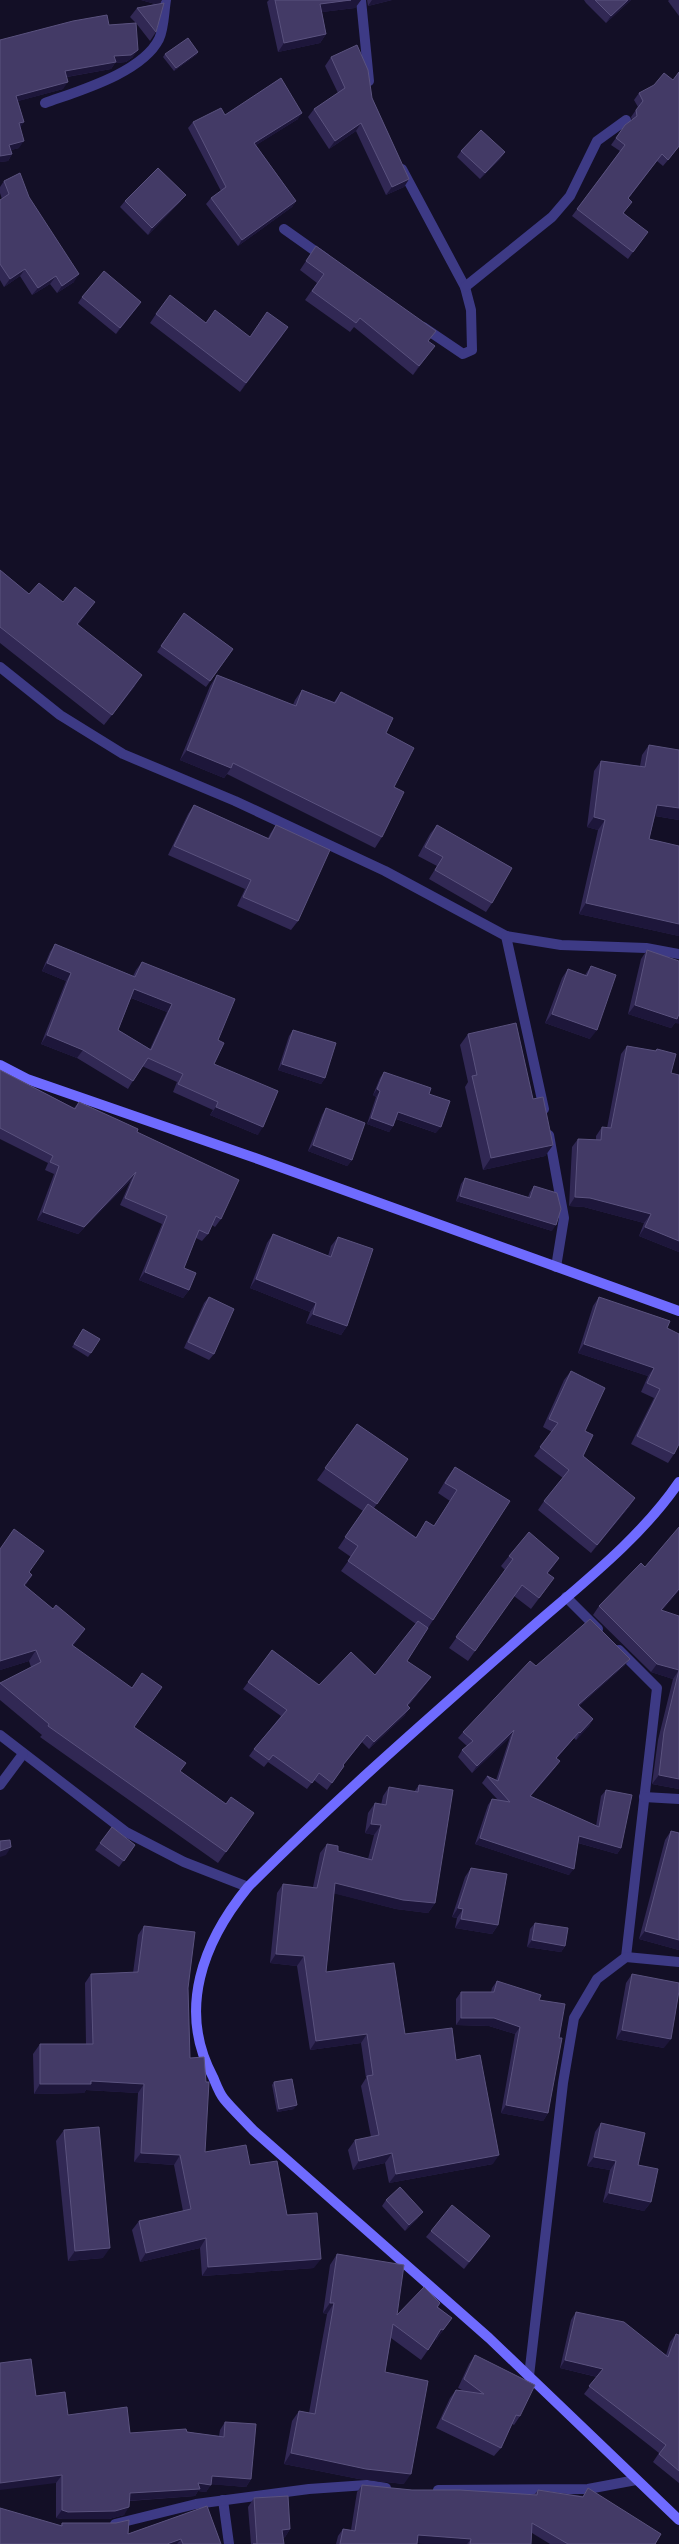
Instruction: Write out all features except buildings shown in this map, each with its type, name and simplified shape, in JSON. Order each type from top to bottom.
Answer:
[{"type":"main road","points":[[0,1064],[27,1079],[679,1311]]},
{"type":"main road","points":[[679,1482],[666,1502],[633,1536],[427,1720],[248,1887],[227,1912],[210,1944],[197,1987],[196,2025],[204,2060],[224,2098],[253,2130],[489,2338],[679,2520]]},
{"type":"street","points":[[45,103],[110,80],[144,57],[159,39],[166,0]]},
{"type":"street","points":[[361,0],[370,89]]},
{"type":"street","points":[[465,287],[552,217],[570,196],[597,141],[626,120]]},
{"type":"street","points":[[399,161],[415,196],[465,287],[471,310],[472,350],[469,353],[463,354],[417,323]]},
{"type":"street","points":[[284,229],[334,265]]},
{"type":"street","points":[[0,667],[60,715],[123,754],[235,802],[385,871],[506,936],[561,944],[646,948],[679,954]]},
{"type":"street","points":[[506,936],[546,1124],[564,1218],[556,1267]]},
{"type":"street","points":[[566,1597],[603,1635]]},
{"type":"street","points":[[614,1645],[657,1688],[626,1957]]},
{"type":"street","points":[[0,1735],[126,1832],[184,1862],[248,1887]]},
{"type":"street","points":[[0,1785],[23,1754]]},
{"type":"street","points":[[644,1797],[679,1799]]},
{"type":"street","points":[[529,2376],[563,2083],[574,2018],[597,1979],[626,1957],[679,1962]]},
{"type":"street","points":[[430,2490],[588,2489],[636,2480]]},
{"type":"street","points":[[103,2525],[223,2500],[324,2488],[367,2485],[394,2489]]},
{"type":"street","points":[[223,2500],[229,2544]]}]
